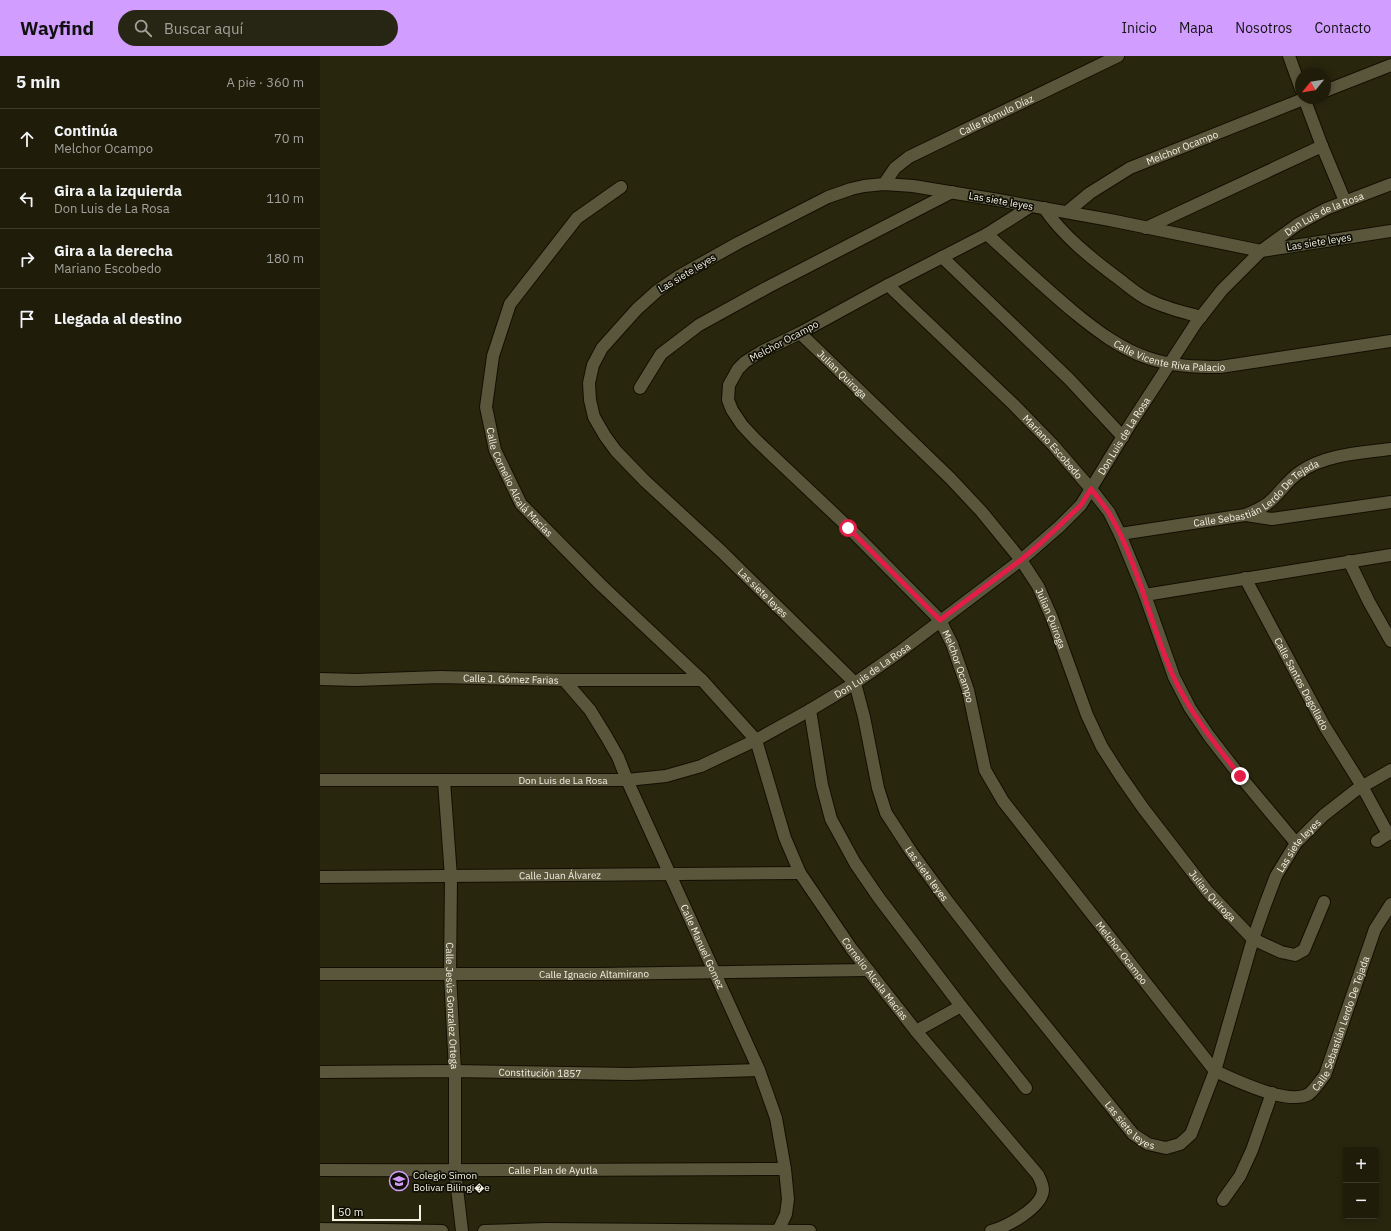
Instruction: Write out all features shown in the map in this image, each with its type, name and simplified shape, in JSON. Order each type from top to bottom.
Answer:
[{"type":"street","name":"Calle Rómulo Díaz","points":[[884,184],[895,168],[909,156],[1118,56]]},
{"type":"street","points":[[1289,56],[1295,72]]},
{"type":"street","points":[[1331,89],[1391,65]]},
{"type":"street","name":"Melchor Ocampo","points":[[1066,212],[1090,193],[1130,168],[1295,102]]},
{"type":"street","points":[[1307,104],[1322,146],[1345,201]]},
{"type":"street","points":[[1146,228],[1322,146]]},
{"type":"street","name":"Las siete leyes","points":[[1391,231],[1260,251],[1066,212],[914,186],[884,184],[851,189],[828,197],[738,243],[657,291],[637,309],[602,348],[593,365],[589,383],[590,400],[594,417],[616,451],[645,481],[722,552],[854,683],[864,717],[878,788],[886,813],[912,853],[998,967],[1133,1134],[1148,1144],[1166,1148],[1180,1144],[1191,1134],[1215,1071],[1253,939],[1276,876],[1296,843],[1324,815],[1362,786],[1391,770]]},
{"type":"street","name":"Don Luis de la Rosa","points":[[1260,251],[1298,224],[1345,201],[1391,184]]},
{"type":"street","name":"Calle Cornelio Alcalá Macías","points":[[622,187],[577,218],[510,304],[493,356],[486,407],[495,450],[521,504],[702,680],[756,740]]},
{"type":"street","points":[[640,388],[661,354],[699,325],[768,287],[952,192]]},
{"type":"street","name":"Melchor Ocampo","points":[[1032,206],[987,234],[754,356],[738,369],[729,385],[728,400],[732,410],[742,425],[756,440],[842,522],[940,620],[952,644],[968,690],[985,770],[1003,801],[1215,1071]]},
{"type":"street","points":[[1044,208],[1052,220],[1073,240],[1126,284],[1148,299],[1166,307],[1201,317]]},
{"type":"street","name":"Calle Vicente Riva Palacio","points":[[987,234],[1057,299],[1093,328],[1124,348],[1148,358],[1170,364],[1193,367],[1220,367],[1391,341]]},
{"type":"street","name":"Don Luis de La Rosa","points":[[320,780],[627,780],[666,776],[701,766],[756,740],[810,710],[854,683],[898,653],[1021,560],[1060,526],[1081,505],[1201,317],[1222,290],[1260,251]]},
{"type":"street","points":[[942,257],[1069,379],[1123,437]]},
{"type":"street","name":"Mariano Escobedo","points":[[888,285],[1013,404],[1053,445],[1109,512],[1120,534],[1174,677],[1190,708],[1209,736],[1296,843]]},
{"type":"street","name":"Julian Quiroga","points":[[800,333],[951,479],[1021,560],[1038,586],[1052,618],[1084,709],[1102,747],[1143,808],[1207,891],[1253,939]]},
{"type":"street","name":"Calle Sebastián Lerdo De Tejada","points":[[1120,534],[1245,515],[1268,504],[1294,476],[1308,466],[1320,461],[1339,457],[1391,449]]},
{"type":"street","points":[[1245,515],[1272,519],[1391,502]]},
{"type":"street","points":[[1144,595],[1391,555]]},
{"type":"street","points":[[1349,561],[1369,602],[1391,641]]},
{"type":"street","name":"Calle Santos Degollado","points":[[1245,578],[1325,726],[1390,833]]},
{"type":"street","name":"Calle J. Gómez Farias","points":[[320,679],[356,680],[440,677],[564,680],[702,680]]},
{"type":"street","name":"Calle Manuel Gomez","points":[[564,680],[590,710],[618,757],[627,780],[759,1070],[776,1118],[785,1169],[788,1199],[786,1214],[778,1230]]},
{"type":"street","points":[[810,710],[822,785],[831,819],[856,863],[879,898],[961,1006],[1026,1088]]},
{"type":"street","name":"Cornelio Alcala Macías","points":[[756,740],[785,838],[800,873],[851,948],[916,1032],[1038,1175],[1043,1189],[1039,1201],[1018,1218],[998,1229],[991,1231]]},
{"type":"street","name":"Calle Jesús Gonzalez Ortega","points":[[444,781],[451,877],[450,974],[455,1071],[455,1171],[462,1231]]},
{"type":"street","points":[[1377,841],[1390,833]]},
{"type":"street","name":"Calle Juan Álvarez","points":[[320,877],[800,873]]},
{"type":"street","points":[[1253,939],[1281,952],[1295,955],[1304,950],[1324,902]]},
{"type":"street","name":"Calle Sebastián Lerdo De Tejada","points":[[1215,1071],[1257,1089],[1296,1098],[1308,1094],[1315,1088],[1325,1075],[1375,929],[1391,904]]},
{"type":"street","name":"Calle Ignacio Altamirano","points":[[320,974],[715,973],[868,970]]},
{"type":"street","points":[[916,1032],[961,1006]]},
{"type":"street","name":"Constitución 1857","points":[[320,1072],[455,1071],[628,1074],[759,1070]]},
{"type":"street","points":[[1223,1200],[1240,1176],[1252,1150],[1272,1093]]},
{"type":"street","name":"Calle Plan de Ayutla","points":[[320,1170],[455,1171],[785,1169]]},
{"type":"street","points":[[320,1228],[442,1231]]},
{"type":"street","points":[[484,1231],[810,1231]]},
{"type":"place","name":"Colegio Simon Bolivar Bilingi�e","points":[[399,1181]]},
{"type":"route","points":[[848,528],[940,620],[1021,560],[1041,543],[1081,505],[1091,489],[1109,512],[1120,534],[1174,677],[1190,708],[1209,736],[1240,776]]}]
